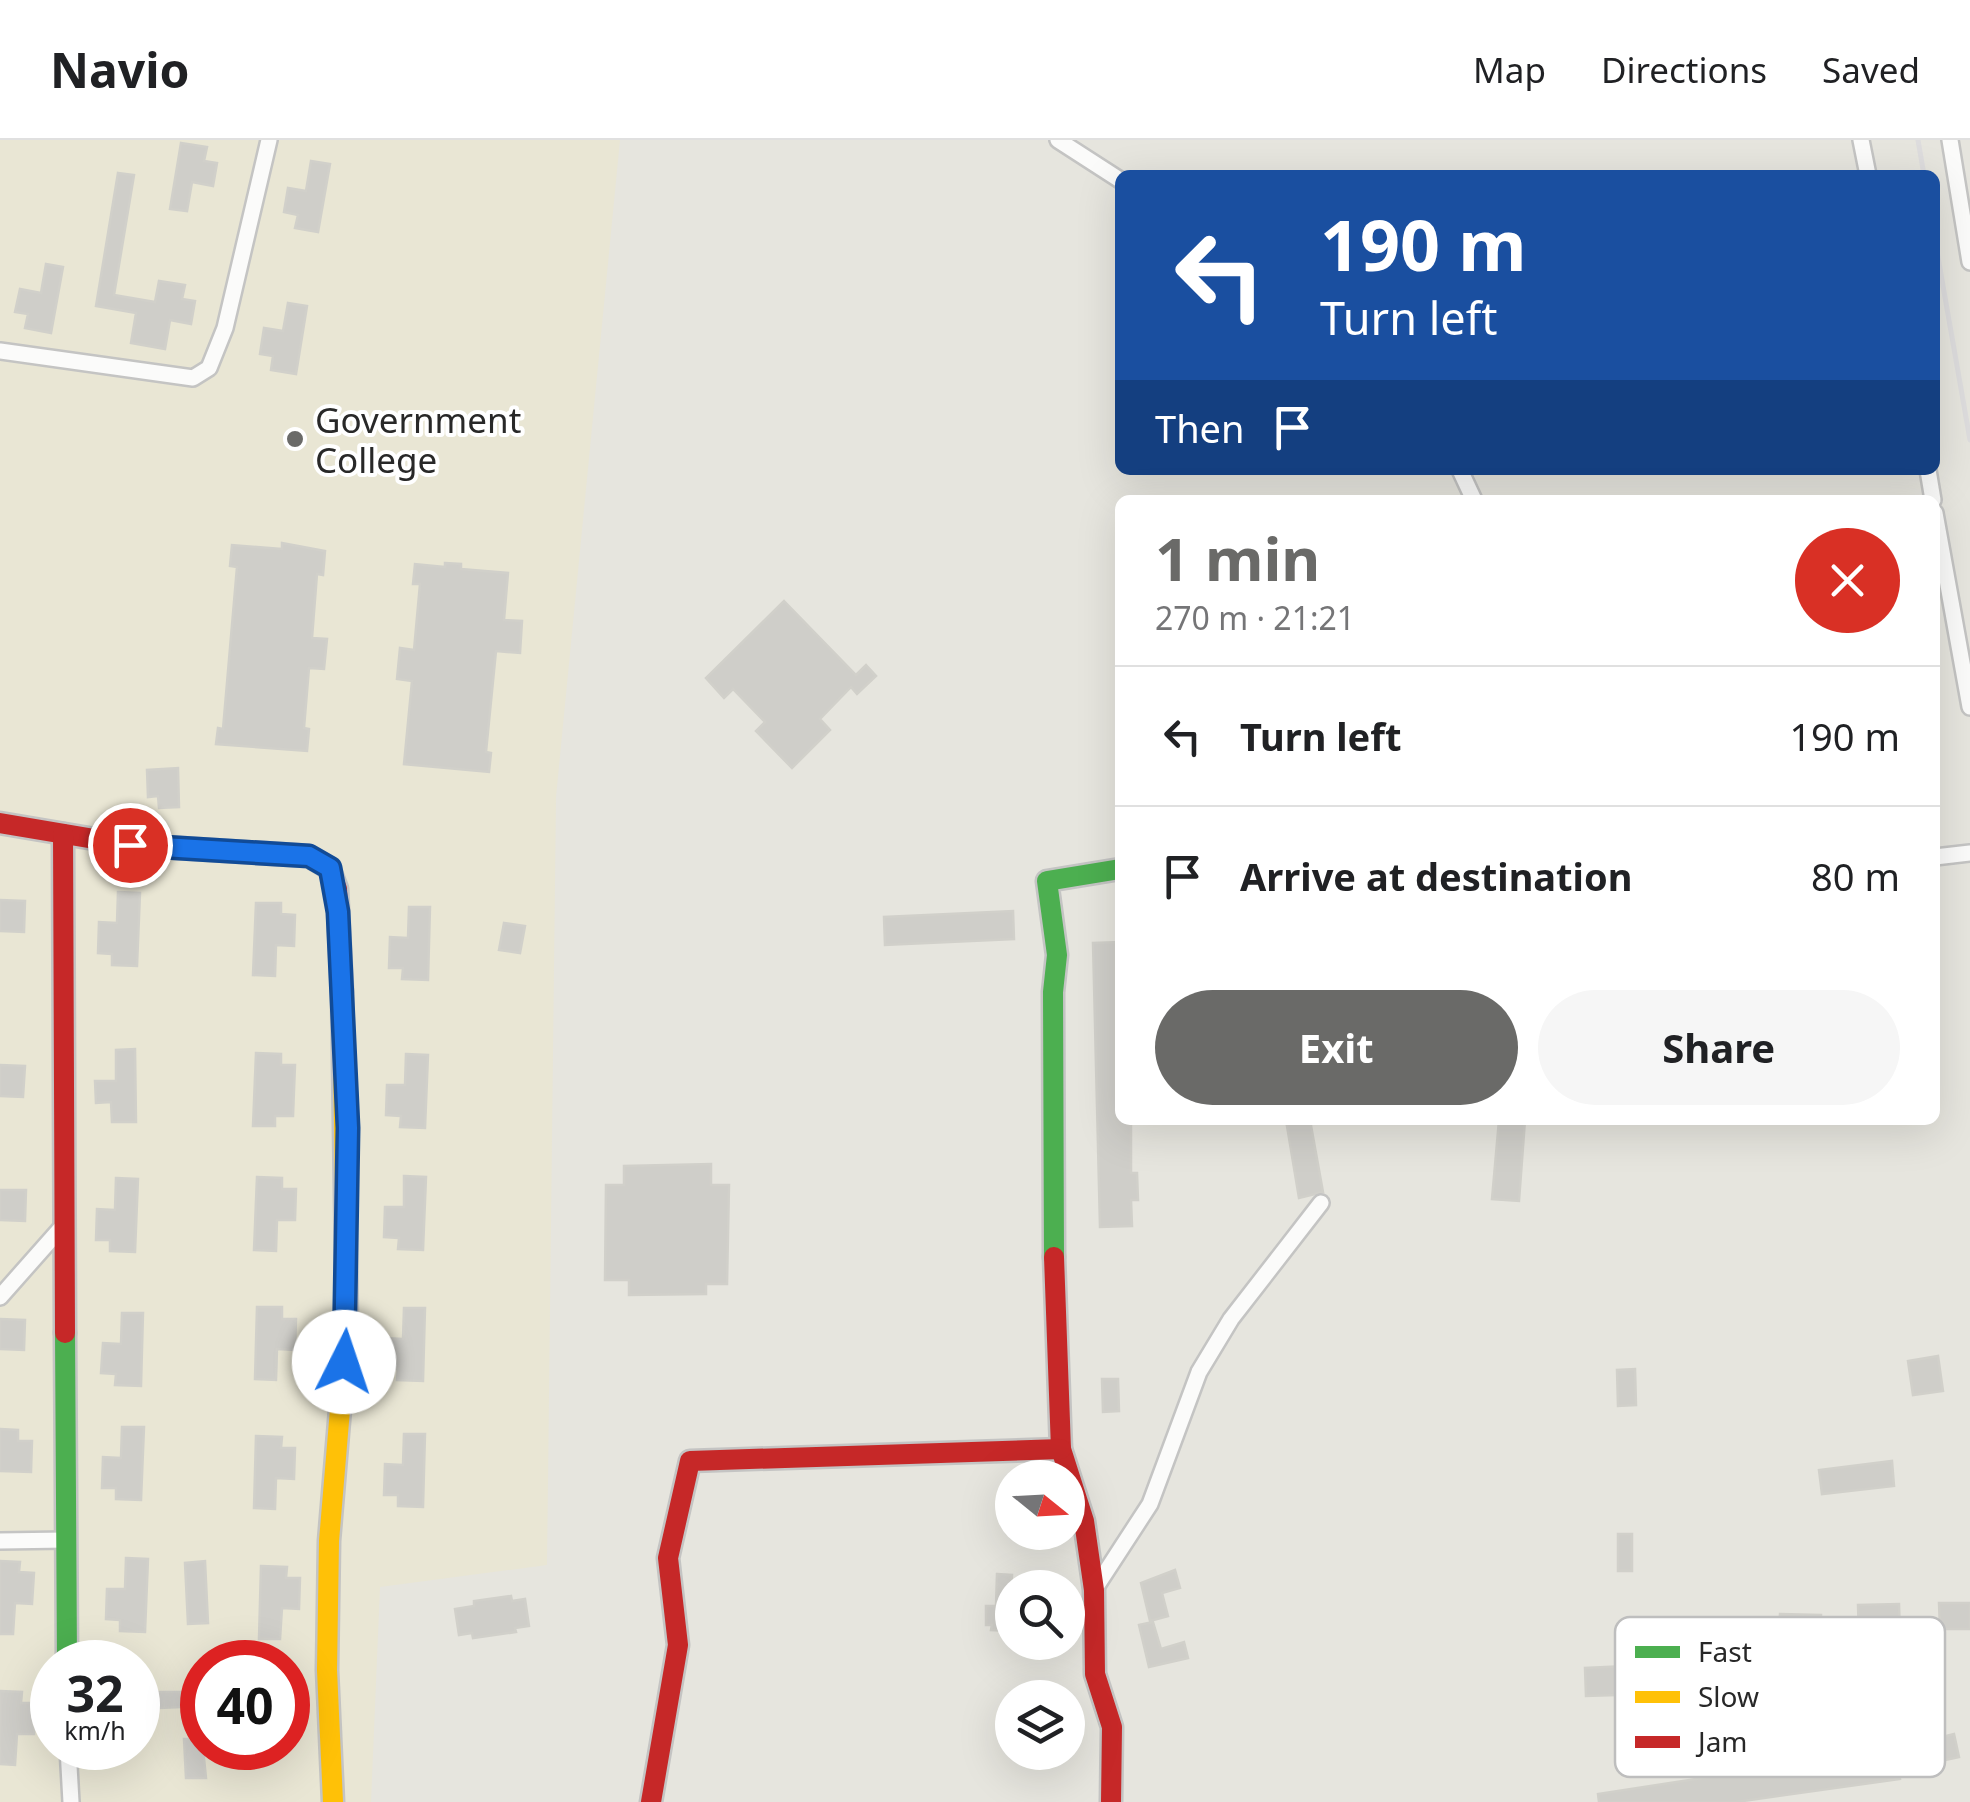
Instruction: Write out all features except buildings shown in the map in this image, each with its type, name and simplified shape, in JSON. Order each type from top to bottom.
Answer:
[{"type":"street","points":[[0,351],[192,378],[209,368],[225,328],[269,140]]},
{"type":"street","points":[[1058,140],[1115,177]]},
{"type":"street","points":[[1861,140],[1867,170]]},
{"type":"street","points":[[1950,140],[1970,262]]},
{"type":"street","points":[[1940,540],[1970,707]]},
{"type":"street","points":[[0,823],[130,845],[309,856],[330,868],[336,889],[348,1128],[347,1287],[329,1540],[327,1670],[332,1802]]},
{"type":"street","points":[[63,834],[66,1640]]},
{"type":"street","points":[[1940,856],[1970,853]]},
{"type":"street","points":[[1112,1802],[1112,1727],[1096,1674],[1094,1590],[1084,1521],[1062,1450],[1053,1236],[1052,992],[1057,955],[1047,881],[1115,870]]},
{"type":"street","points":[[1094,1590],[1150,1504],[1199,1372],[1231,1320],[1321,1202]]},
{"type":"street","points":[[0,1297],[62,1227]]},
{"type":"street","points":[[651,1802],[678,1645],[668,1558],[690,1461],[1062,1450]]},
{"type":"street","points":[[0,1540],[66,1540]]},
{"type":"street","points":[[69,1770],[71,1802]]},
{"type":"shaded area","points":[[0,140],[620,140],[556,797],[547,1565],[380,1587],[371,1802],[0,1802]]},
{"type":"railway","points":[[1918,140],[1923,170]]},
{"type":"railway","points":[[1940,269],[1970,440]]},
{"type":"traffic: fast","points":[[1054,1257],[1053,992],[1057,955],[1047,881],[1115,870]]},
{"type":"traffic: fast","points":[[65,1333],[67,1640]]},
{"type":"traffic: slow","points":[[333,1802],[327,1670],[329,1541],[347,1326],[342,991]]},
{"type":"traffic: jam","points":[[0,823],[130,845],[309,856],[329,868],[337,889],[342,991]]},
{"type":"traffic: jam","points":[[63,834],[65,1333]]},
{"type":"traffic: jam","points":[[1054,1257],[1061,1449],[1084,1521],[1094,1590],[1095,1674],[1112,1727],[1111,1802]]},
{"type":"traffic: jam","points":[[651,1802],[678,1645],[668,1558],[690,1461],[1061,1449]]},
{"type":"place","name":"Government College","points":[[295,439]]},
{"type":"route","points":[[130,845],[309,856],[330,868],[338,912],[348,1128],[344,1362]]}]
